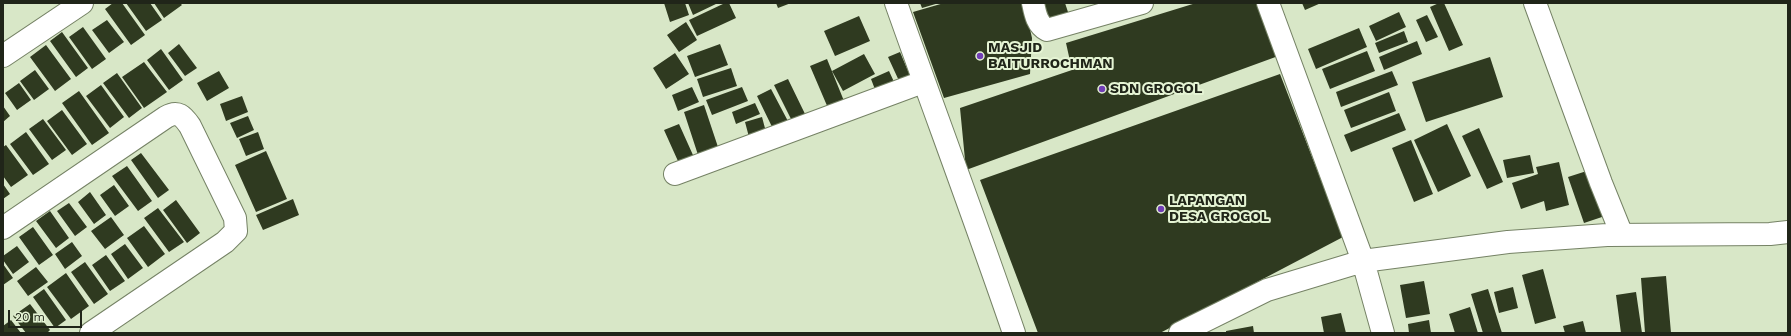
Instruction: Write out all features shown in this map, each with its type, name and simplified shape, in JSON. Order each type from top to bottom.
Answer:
[{"type":"street","points":[[4,51],[82,3]]},
{"type":"street","points":[[896,3],[923,82],[967,196],[1014,333]]},
{"type":"street","points":[[1033,3],[1036,18],[1042,28],[1047,30],[1142,3]]},
{"type":"street","points":[[1268,3],[1363,261],[1383,333]]},
{"type":"street","points":[[1535,3],[1598,176],[1622,235]]},
{"type":"street","points":[[675,174],[923,82]]},
{"type":"street","points":[[3,228],[166,117],[174,113],[181,114],[190,126],[235,218],[236,231],[225,242],[92,333]]},
{"type":"street","points":[[1180,333],[1267,290],[1363,261],[1508,242],[1622,235],[1770,234],[1788,232]]},
{"type":"building","points":[[113,3],[122,3],[145,35],[131,45],[105,9]]},
{"type":"building","points":[[126,3],[150,3],[162,20],[146,31]]},
{"type":"building","points":[[154,3],[180,3],[182,5],[164,18]]},
{"type":"building","points":[[664,3],[685,3],[689,15],[670,22]]},
{"type":"building","points":[[688,3],[718,3],[693,15]]},
{"type":"building","points":[[725,3],[729,3],[736,18],[697,36],[689,20]]},
{"type":"building","points":[[776,3],[791,3],[778,8]]},
{"type":"building","points":[[920,3],[939,3],[922,8]]},
{"type":"building","name":"MASJID BAITURROCHMAN","points":[[944,3],[1024,3],[1032,38],[1030,74],[944,98],[913,12]]},
{"type":"building","points":[[1044,3],[1065,3],[1068,12],[1049,19]]},
{"type":"building","name":"SDN GROGOL","points":[[1196,3],[1264,3],[1281,55],[966,170],[960,108],[1072,70],[1066,43]]},
{"type":"building","points":[[1302,3],[1321,3],[1305,10]]},
{"type":"building","points":[[1439,3],[1444,3],[1463,45],[1449,51],[1430,7]]},
{"type":"building","points":[[1399,12],[1406,27],[1376,41],[1369,26]]},
{"type":"building","points":[[1427,15],[1438,37],[1426,42],[1416,20]]},
{"type":"building","points":[[859,16],[870,41],[835,56],[824,31]]},
{"type":"building","points":[[107,20],[124,42],[109,53],[92,30]]},
{"type":"building","points":[[686,22],[697,40],[679,52],[667,35]]},
{"type":"building","points":[[83,27],[106,59],[92,69],[69,37]]},
{"type":"building","points":[[1359,28],[1367,47],[1316,69],[1308,49]]},
{"type":"building","points":[[1404,31],[1408,42],[1379,53],[1375,43]]},
{"type":"building","points":[[62,32],[88,68],[76,77],[50,41]]},
{"type":"building","points":[[1417,41],[1422,54],[1384,70],[1379,57]]},
{"type":"building","points":[[179,44],[197,68],[185,76],[168,53]]},
{"type":"building","points":[[720,44],[728,65],[695,77],[687,56]]},
{"type":"building","points":[[46,45],[71,79],[55,91],[30,57]]},
{"type":"building","points":[[161,49],[183,80],[169,90],[147,60]]},
{"type":"building","points":[[1367,51],[1375,71],[1330,89],[1322,69]]},
{"type":"building","points":[[900,52],[911,78],[900,83],[888,57]]},
{"type":"building","points":[[675,53],[689,74],[666,89],[653,68]]},
{"type":"building","points":[[864,54],[875,74],[843,91],[832,71]]},
{"type":"building","points":[[1490,57],[1503,97],[1426,122],[1412,82]]},
{"type":"building","points":[[827,59],[844,101],[828,108],[810,66]]},
{"type":"building","points":[[144,62],[167,92],[144,108],[122,77]]},
{"type":"building","points":[[731,68],[737,86],[703,97],[697,79]]},
{"type":"building","points":[[35,70],[49,89],[34,100],[20,81]]},
{"type":"building","points":[[219,71],[229,88],[207,101],[197,83]]},
{"type":"building","points":[[889,71],[895,84],[876,92],[871,79]]},
{"type":"building","points":[[1392,71],[1398,85],[1341,107],[1336,92]]},
{"type":"building","points":[[117,73],[142,108],[129,118],[103,83]]},
{"type":"building","name":"LAPANGAN DESA GROGOL","points":[[1280,74],[1343,237],[1160,333],[1038,333],[980,180]]},
{"type":"building","points":[[788,79],[806,116],[793,123],[774,85]]},
{"type":"building","points":[[19,83],[31,100],[17,110],[5,93]]},
{"type":"building","points":[[101,85],[124,117],[110,128],[86,96]]},
{"type":"building","points":[[692,87],[699,102],[678,111],[672,95]]},
{"type":"building","points":[[742,87],[748,101],[712,115],[706,100]]},
{"type":"building","points":[[771,89],[790,125],[775,133],[757,96]]},
{"type":"building","points":[[79,91],[109,133],[92,145],[62,103]]},
{"type":"building","points":[[1389,92],[1396,111],[1351,128],[1344,110]]},
{"type":"building","points":[[242,96],[248,112],[226,121],[220,104]]},
{"type":"building","points":[[755,103],[760,114],[736,124],[732,112]]},
{"type":"building","points":[[704,105],[720,153],[700,161],[684,112]]},
{"type":"building","points":[[3,106],[10,116],[3,122]]},
{"type":"building","points":[[62,110],[87,144],[72,155],[47,121]]},
{"type":"building","points":[[1399,113],[1406,130],[1351,152],[1344,135]]},
{"type":"building","points":[[248,116],[254,130],[237,138],[230,123]]},
{"type":"building","points":[[762,117],[766,132],[749,137],[745,122]]},
{"type":"building","points":[[43,119],[66,150],[52,160],[29,129]]},
{"type":"building","points":[[679,124],[697,164],[682,170],[664,130]]},
{"type":"building","points":[[1447,124],[1471,176],[1438,192],[1414,140]]},
{"type":"building","points":[[1479,128],[1503,182],[1487,189],[1462,136]]},
{"type":"building","points":[[26,132],[49,164],[33,175],[10,144]]},
{"type":"building","points":[[258,132],[264,149],[246,156],[239,139]]},
{"type":"building","points":[[1411,140],[1433,194],[1414,202],[1392,148]]},
{"type":"building","points":[[6,145],[28,175],[11,187],[3,176],[3,147]]},
{"type":"building","points":[[266,151],[287,199],[256,212],[235,165]]},
{"type":"building","points":[[141,153],[169,190],[158,198],[131,160]]},
{"type":"building","points":[[1530,155],[1534,173],[1507,178],[1503,160]]},
{"type":"building","points":[[1559,162],[1569,205],[1546,211],[1544,201],[1521,209],[1512,183],[1538,174],[1536,167]]},
{"type":"building","points":[[127,166],[152,201],[138,211],[112,176]]},
{"type":"building","points":[[1593,169],[1608,215],[1584,223],[1568,177]]},
{"type":"building","points":[[3,184],[10,194],[3,199]]},
{"type":"building","points":[[114,185],[129,206],[115,216],[100,195]]},
{"type":"building","points":[[90,192],[106,215],[94,224],[78,202]]},
{"type":"building","points":[[293,199],[299,215],[263,230],[256,215]]},
{"type":"building","points":[[176,200],[200,233],[187,243],[163,210]]},
{"type":"building","points":[[69,203],[87,227],[75,236],[57,211]]},
{"type":"building","points":[[158,208],[184,242],[169,252],[144,218]]},
{"type":"building","points":[[50,211],[69,238],[56,248],[36,221]]},
{"type":"building","points":[[111,217],[124,235],[105,249],[91,231]]},
{"type":"building","points":[[144,226],[165,254],[148,267],[127,238]]},
{"type":"building","points":[[33,227],[53,255],[39,265],[19,237]]},
{"type":"building","points":[[72,242],[82,256],[65,269],[55,254]]},
{"type":"building","points":[[125,244],[143,268],[128,279],[111,254]]},
{"type":"building","points":[[17,246],[29,262],[13,274],[3,260],[3,256]]},
{"type":"building","points":[[106,255],[125,281],[110,291],[92,265]]},
{"type":"building","points":[[85,262],[108,294],[94,304],[71,272]]},
{"type":"building","points":[[3,264],[13,278],[3,285]]},
{"type":"building","points":[[36,267],[48,282],[28,296],[17,281]]},
{"type":"building","points":[[1543,269],[1556,318],[1535,324],[1522,275]]},
{"type":"building","points":[[66,273],[89,306],[71,319],[47,287]]},
{"type":"building","points":[[1666,276],[1671,333],[1645,333],[1641,278]]},
{"type":"building","points":[[1424,281],[1430,314],[1406,318],[1400,285]]},
{"type":"building","points":[[1513,287],[1518,308],[1499,313],[1494,292]]},
{"type":"building","points":[[44,289],[66,320],[55,328],[33,297]]},
{"type":"building","points":[[1488,289],[1502,333],[1483,333],[1471,294]]},
{"type":"building","points":[[1636,292],[1642,333],[1621,333],[1616,295]]},
{"type":"building","points":[[30,304],[50,330],[47,333],[26,333],[13,316]]},
{"type":"building","points":[[1470,307],[1478,333],[1455,333],[1449,314]]},
{"type":"building","points":[[1341,313],[1346,333],[1324,333],[1321,317]]},
{"type":"building","points":[[11,320],[21,333],[3,333],[3,326]]},
{"type":"building","points":[[1429,320],[1431,333],[1409,333],[1408,324]]},
{"type":"building","points":[[1583,321],[1586,333],[1565,333],[1563,326]]},
{"type":"building","points":[[1253,326],[1254,333],[1226,333],[1226,331]]},
{"type":"place","name":"MASJID BAITURROCHMAN","points":[[980,56]]},
{"type":"place","name":"SDN GROGOL","points":[[1102,89]]},
{"type":"place","name":"LAPANGAN DESA GROGOL","points":[[1161,209]]}]
